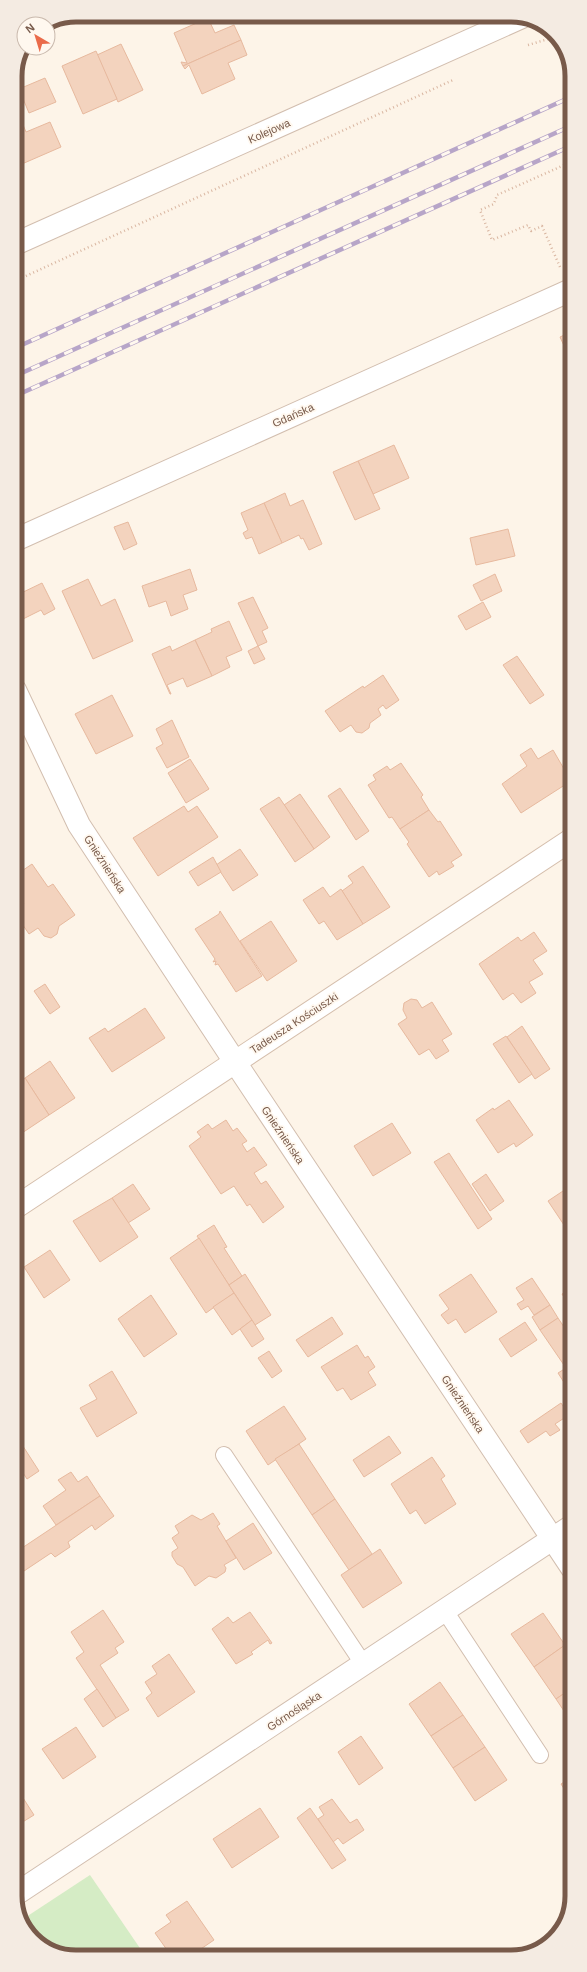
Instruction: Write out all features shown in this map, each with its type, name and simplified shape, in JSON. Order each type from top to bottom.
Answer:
[{"type":"street","name":"Kolejowa","points":[[22,241],[511,22]]},
{"type":"street","name":"Gdańska","points":[[22,537],[565,292]]},
{"type":"street","name":"Gnieźnieńska","points":[[22,705],[79,825],[565,1557]]},
{"type":"street","name":"Tadeusza Kościuszki","points":[[22,1203],[565,844]]},
{"type":"street","name":"Górnośląska","points":[[22,1890],[364,1665],[565,1530]]},
{"type":"lane","points":[[224,1456],[364,1665]]},
{"type":"lane","points":[[445,1611],[540,1755]]},
{"type":"path","points":[[526,46],[550,39]]},
{"type":"path","points":[[22,278],[456,78]]},
{"type":"path","points":[[565,165],[497,195],[494,204],[480,210],[492,240],[528,224],[530,231],[542,226],[565,279]]},
{"type":"green space","points":[[90,1875],[141,1950],[73,1950],[62,1948],[49,1943],[40,1937],[35,1932],[26,1917]]},
{"type":"building","points":[[199,22],[210,22],[215,33],[234,25],[241,40],[183,66],[181,62],[187,63],[174,33]]},
{"type":"building","points":[[241,40],[247,55],[228,63],[235,79],[202,94],[189,65],[185,69],[183,66]]},
{"type":"building","points":[[121,44],[143,90],[118,102],[97,55]]},
{"type":"building","points":[[96,51],[117,99],[83,114],[62,66]]},
{"type":"building","points":[[45,78],[56,102],[29,113],[22,96],[22,88]]},
{"type":"building","points":[[22,122],[26,132],[50,122],[61,147],[22,164]]},
{"type":"building","points":[[565,335],[565,348],[560,337]]},
{"type":"building","points":[[394,445],[409,478],[373,494],[358,461]]},
{"type":"building","points":[[358,461],[380,509],[355,520],[333,472]]},
{"type":"building","points":[[285,493],[290,506],[303,500],[322,544],[309,550],[303,538],[301,539],[299,535],[282,543],[264,503]]},
{"type":"building","points":[[264,503],[282,543],[259,554],[252,537],[246,539],[243,533],[248,530],[241,513]]},
{"type":"building","points":[[128,522],[137,544],[124,550],[114,527]]},
{"type":"building","points":[[508,529],[515,556],[476,565],[470,538]]},
{"type":"building","points":[[190,569],[197,590],[183,595],[188,609],[171,616],[166,601],[149,607],[142,586]]},
{"type":"building","points":[[495,574],[502,591],[481,601],[473,585]]},
{"type":"building","points":[[88,579],[101,606],[115,599],[133,641],[93,659],[62,591]]},
{"type":"building","points":[[42,583],[55,609],[44,615],[41,610],[22,620],[22,593]]},
{"type":"building","points":[[253,597],[268,628],[262,631],[267,642],[258,646],[238,603]]},
{"type":"building","points":[[483,602],[491,617],[466,630],[458,616]]},
{"type":"building","points":[[229,621],[242,650],[226,657],[230,667],[212,676],[195,640],[212,632],[211,629]]},
{"type":"building","points":[[195,640],[212,676],[187,687],[183,678],[167,685],[170,694],[152,654],[170,646],[172,651]]},
{"type":"building","points":[[258,646],[265,659],[254,664],[248,651]]},
{"type":"building","points":[[517,656],[544,695],[530,704],[503,665]]},
{"type":"building","points":[[383,675],[399,700],[386,709],[383,705],[378,709],[381,715],[370,723],[369,728],[362,733],[356,732],[351,725],[340,732],[325,711],[363,686],[364,688]]},
{"type":"building","points":[[112,695],[133,736],[96,754],[75,714]]},
{"type":"building","points":[[172,720],[189,757],[167,768],[156,748],[163,744],[156,729]]},
{"type":"building","points":[[531,748],[538,759],[553,750],[565,771],[565,785],[521,813],[502,784],[527,766],[520,755]]},
{"type":"building","points":[[190,759],[209,789],[186,803],[168,773]]},
{"type":"building","points":[[401,763],[423,795],[421,797],[429,810],[400,829],[392,817],[389,818],[368,785],[376,780],[373,775],[387,766],[390,770]]},
{"type":"building","points":[[340,788],[369,831],[356,840],[328,796]]},
{"type":"building","points":[[300,794],[330,837],[314,849],[284,805]]},
{"type":"building","points":[[279,797],[314,849],[295,862],[260,809]]},
{"type":"building","points":[[184,806],[188,812],[197,806],[218,837],[158,876],[133,838]]},
{"type":"building","points":[[429,810],[438,822],[440,821],[462,855],[451,862],[454,866],[439,875],[437,871],[429,877],[407,844],[409,842],[400,829]]},
{"type":"building","points":[[240,849],[258,875],[233,891],[216,865]]},
{"type":"building","points":[[213,857],[221,872],[198,886],[189,872]]},
{"type":"building","points":[[32,864],[48,887],[53,884],[75,915],[59,926],[57,934],[51,938],[44,936],[38,928],[29,934],[22,924],[22,906],[24,904],[22,901],[22,871]]},
{"type":"building","points":[[363,866],[390,907],[363,924],[342,891],[353,883],[348,876]]},
{"type":"building","points":[[323,887],[330,897],[341,889],[363,924],[337,940],[324,921],[319,924],[303,900]]},
{"type":"building","points":[[220,911],[262,976],[236,992],[218,964],[215,965],[216,961],[213,962],[215,959],[195,929],[219,914]]},
{"type":"building","points":[[271,921],[297,961],[267,981],[240,941]]},
{"type":"building","points":[[534,932],[547,951],[533,960],[543,974],[529,982],[536,993],[521,1003],[513,993],[503,1000],[479,964],[518,937],[521,941]]},
{"type":"building","points":[[45,984],[60,1007],[50,1014],[34,991]]},
{"type":"building","points":[[411,999],[417,1000],[422,1008],[432,1002],[452,1034],[442,1040],[449,1051],[436,1059],[429,1049],[419,1055],[398,1024],[407,1018],[403,1010],[404,1003]]},
{"type":"building","points":[[145,1008],[165,1038],[112,1072],[89,1038],[105,1028],[108,1032]]},
{"type":"building","points":[[522,1026],[550,1069],[535,1079],[507,1037]]},
{"type":"building","points":[[506,1036],[532,1074],[519,1083],[493,1044]]},
{"type":"building","points":[[50,1061],[75,1098],[49,1115],[25,1078]]},
{"type":"building","points":[[25,1078],[49,1115],[22,1133],[22,1080]]},
{"type":"building","points":[[509,1100],[533,1135],[516,1147],[514,1143],[498,1153],[476,1120],[493,1108],[494,1110]]},
{"type":"building","points":[[226,1120],[233,1131],[237,1128],[247,1141],[242,1144],[247,1152],[254,1147],[267,1165],[254,1173],[261,1184],[266,1181],[284,1207],[263,1223],[250,1204],[247,1206],[234,1186],[221,1194],[189,1146],[201,1137],[197,1132],[208,1124],[212,1129]]},
{"type":"building","points":[[392,1123],[411,1153],[373,1176],[354,1146]]},
{"type":"building","points":[[449,1153],[492,1219],[478,1229],[434,1162]]},
{"type":"building","points":[[486,1174],[504,1201],[490,1211],[472,1184]]},
{"type":"building","points":[[133,1184],[150,1209],[128,1223],[112,1198]]},
{"type":"building","points":[[565,1190],[565,1224],[564,1225],[548,1201]]},
{"type":"building","points":[[112,1198],[138,1237],[100,1262],[73,1221]]},
{"type":"building","points":[[214,1225],[227,1247],[224,1248],[242,1276],[229,1285],[197,1236]]},
{"type":"building","points":[[199,1238],[234,1293],[206,1313],[170,1258]]},
{"type":"building","points":[[50,1250],[70,1280],[44,1298],[24,1267]]},
{"type":"building","points":[[245,1274],[271,1315],[255,1325],[229,1285]]},
{"type":"building","points":[[471,1274],[497,1312],[465,1333],[456,1319],[448,1324],[441,1315],[449,1309],[439,1295]]},
{"type":"building","points":[[532,1278],[550,1305],[534,1315],[528,1306],[521,1310],[517,1304],[524,1300],[516,1288]]},
{"type":"building","points":[[234,1293],[252,1320],[232,1335],[213,1307]]},
{"type":"building","points":[[151,1295],[177,1334],[144,1357],[118,1319]]},
{"type":"building","points":[[550,1305],[558,1318],[540,1330],[532,1317]]},
{"type":"building","points":[[332,1317],[343,1334],[308,1357],[296,1340]]},
{"type":"building","points":[[558,1318],[565,1328],[565,1367],[540,1330]]},
{"type":"building","points":[[252,1320],[264,1339],[252,1347],[240,1329]]},
{"type":"building","points":[[525,1322],[537,1340],[511,1357],[499,1339]]},
{"type":"building","points":[[357,1345],[365,1358],[368,1356],[375,1367],[368,1372],[376,1385],[351,1400],[343,1388],[337,1391],[321,1367]]},
{"type":"building","points":[[269,1351],[282,1371],[272,1378],[258,1358]]},
{"type":"building","points":[[565,1369],[565,1384],[558,1373]]},
{"type":"building","points":[[112,1371],[137,1413],[97,1437],[80,1408],[97,1399],[89,1385]]},
{"type":"building","points":[[561,1403],[565,1409],[565,1418],[555,1424],[560,1430],[550,1436],[546,1431],[528,1443],[520,1431]]},
{"type":"building","points":[[284,1406],[306,1439],[268,1465],[246,1431]]},
{"type":"building","points":[[389,1436],[401,1453],[364,1477],[353,1460]]},
{"type":"building","points":[[299,1444],[335,1499],[312,1515],[275,1459]]},
{"type":"building","points":[[22,1445],[39,1471],[27,1479],[22,1471]]},
{"type":"building","points":[[432,1457],[445,1476],[441,1479],[456,1504],[425,1524],[416,1510],[410,1514],[391,1484]]},
{"type":"building","points":[[71,1472],[78,1482],[87,1476],[100,1496],[56,1525],[43,1506],[66,1490],[58,1480]]},
{"type":"building","points":[[100,1496],[114,1516],[95,1530],[92,1525],[68,1542],[70,1547],[55,1557],[51,1553],[22,1572],[22,1548]]},
{"type":"building","points":[[335,1499],[372,1554],[349,1570],[312,1515]]},
{"type":"building","points":[[213,1513],[220,1524],[217,1526],[236,1558],[224,1565],[226,1568],[225,1572],[216,1578],[209,1576],[195,1586],[183,1567],[177,1564],[172,1556],[172,1552],[178,1548],[172,1538],[179,1533],[175,1526],[192,1515],[201,1520]]},
{"type":"building","points":[[253,1523],[272,1553],[244,1570],[226,1541]]},
{"type":"building","points":[[380,1549],[402,1583],[363,1608],[341,1575]]},
{"type":"building","points":[[103,1610],[124,1642],[115,1648],[118,1653],[100,1665],[129,1710],[116,1718],[76,1658],[84,1652],[71,1632]]},
{"type":"building","points":[[250,1612],[272,1643],[270,1644],[268,1640],[251,1652],[253,1654],[236,1664],[212,1629],[228,1617],[233,1623]]},
{"type":"building","points":[[543,1613],[565,1645],[534,1667],[511,1634]]},
{"type":"building","points":[[565,1645],[565,1693],[556,1699],[534,1667]]},
{"type":"building","points":[[169,1654],[195,1692],[158,1717],[146,1698],[152,1693],[145,1682],[157,1674],[152,1666]]},
{"type":"building","points":[[440,1682],[463,1715],[431,1736],[409,1704]]},
{"type":"building","points":[[97,1689],[116,1718],[103,1727],[84,1699]]},
{"type":"building","points":[[565,1693],[565,1712],[556,1699]]},
{"type":"building","points":[[463,1715],[485,1747],[453,1768],[431,1736]]},
{"type":"building","points":[[76,1727],[96,1757],[63,1779],[42,1749]]},
{"type":"building","points":[[361,1736],[383,1768],[359,1785],[338,1752]]},
{"type":"building","points":[[485,1747],[507,1780],[475,1801],[453,1768]]},
{"type":"building","points":[[565,1781],[565,1790],[561,1784]]},
{"type":"building","points":[[22,1796],[34,1815],[22,1822]]},
{"type":"building","points":[[332,1799],[350,1823],[357,1819],[364,1830],[343,1844],[338,1838],[333,1842],[318,1819],[324,1815],[319,1807]]},
{"type":"building","points":[[260,1808],[279,1837],[232,1868],[213,1839]]},
{"type":"building","points":[[310,1808],[346,1860],[332,1869],[297,1818]]},
{"type":"building","points":[[187,1901],[214,1940],[199,1950],[167,1950],[155,1933],[171,1922],[166,1915]]},
{"type":"railway","points":[[22,345],[565,100]]},
{"type":"railway","points":[[22,373],[565,129]]},
{"type":"railway","points":[[22,393],[565,149]]}]
